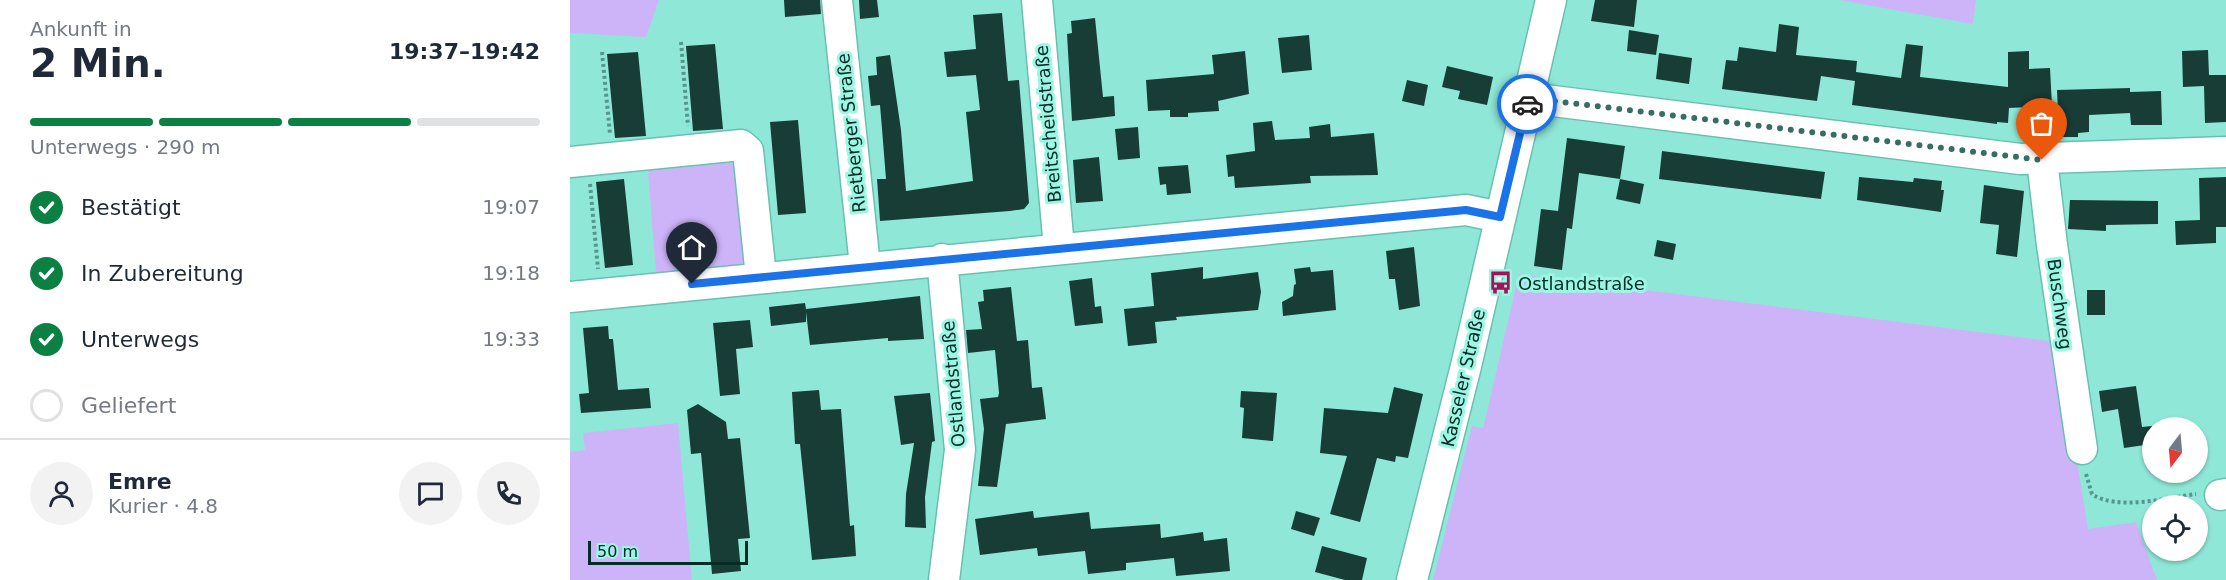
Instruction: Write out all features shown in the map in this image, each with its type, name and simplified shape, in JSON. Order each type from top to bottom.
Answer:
[{"type":"street","name":"Rietberger Straße","points":[[837,0],[865,266]]},
{"type":"street","name":"Breitscheidstraße","points":[[1037,0],[1059,248]]},
{"type":"street","name":"Kasseler Straße","points":[[1412,580],[1432,507],[1551,0]]},
{"type":"street","points":[[1529,98],[2042,160],[2226,152]]},
{"type":"street","points":[[590,160],[741,145],[748,151],[761,277]]},
{"type":"street","name":"Buschweg","points":[[2042,160],[2082,449]]},
{"type":"street","points":[[570,297],[865,266],[1466,210],[1500,217]]},
{"type":"street","name":"Ostlandstraße","points":[[942,259],[960,450],[944,580]]},
{"type":"path","points":[[681,42],[691,150]]},
{"type":"path","points":[[600,293],[590,160],[602,52]]},
{"type":"path","points":[[2082,449],[2088,487],[2092,494],[2106,501],[2130,502],[2207,493],[2223,495]]},
{"type":"shaded area","points":[[570,0],[659,0],[646,37],[570,33]]},
{"type":"shaded area","points":[[1839,0],[1976,0],[1973,24]]},
{"type":"shaded area","points":[[729,163],[736,165],[748,261],[744,265],[656,274],[648,171]]},
{"type":"shaded area","points":[[1519,274],[2058,342],[2088,529],[2136,522],[2142,539],[2142,561],[2150,561],[2157,580],[1433,580],[1472,426],[1483,428]]},
{"type":"shaded area","points":[[678,423],[692,580],[570,580],[570,452],[585,450],[583,433]]},
{"type":"building","points":[[784,0],[820,0],[821,14],[785,17]]},
{"type":"building","points":[[859,0],[877,0],[879,17],[860,19]]},
{"type":"building","points":[[1595,0],[1637,0],[1634,27],[1591,21]]},
{"type":"building","points":[[1002,13],[1008,81],[1019,80],[1029,203],[1024,209],[1010,211],[880,221],[877,179],[886,179],[882,129],[880,105],[871,106],[868,76],[877,75],[876,57],[890,55],[901,130],[906,191],[973,181],[966,112],[980,110],[976,75],[947,77],[944,52],[976,49],[973,15]]},
{"type":"building","points":[[1095,18],[1103,97],[1114,96],[1115,116],[1072,121],[1067,34],[1072,33],[1071,21]]},
{"type":"building","points":[[1779,24],[1799,27],[1796,55],[1857,61],[1856,72],[1901,78],[1906,44],[1923,46],[1920,77],[2008,87],[2008,52],[2029,51],[2029,69],[2050,68],[2052,106],[2009,108],[2008,123],[1997,122],[1997,124],[1852,105],[1855,81],[1821,76],[1817,101],[1722,89],[1726,60],[1737,61],[1739,47],[1776,52]]},
{"type":"building","points":[[1629,30],[1659,35],[1656,55],[1627,51]]},
{"type":"building","points":[[1309,35],[1312,70],[1282,73],[1278,38]]},
{"type":"building","points":[[715,44],[723,129],[693,131],[686,46]]},
{"type":"building","points":[[2208,50],[2209,75],[2226,75],[2226,122],[2205,123],[2204,86],[2183,87],[2182,51]]},
{"type":"building","points":[[1245,51],[1249,94],[1218,101],[1219,111],[1188,113],[1188,117],[1170,117],[1170,110],[1148,111],[1146,80],[1214,74],[1212,55]]},
{"type":"building","points":[[638,52],[646,136],[615,138],[607,54]]},
{"type":"building","points":[[1659,53],[1692,58],[1689,84],[1656,79]]},
{"type":"building","points":[[1447,66],[1493,77],[1487,105],[1458,99],[1460,91],[1442,87]]},
{"type":"building","points":[[1407,80],[1428,85],[1424,106],[1402,101]]},
{"type":"building","points":[[2130,88],[2130,92],[2161,91],[2162,125],[2131,125],[2130,113],[2089,115],[2089,132],[2078,133],[2078,137],[2059,137],[2057,90]]},
{"type":"building","points":[[798,120],[806,213],[778,215],[770,122]]},
{"type":"building","points":[[1272,121],[1275,140],[1310,138],[1309,127],[1330,124],[1331,137],[1374,133],[1378,175],[1310,176],[1311,183],[1235,188],[1234,176],[1228,177],[1226,155],[1255,151],[1253,123]]},
{"type":"building","points":[[1138,127],[1140,158],[1118,160],[1115,129]]},
{"type":"building","points":[[1567,138],[1625,146],[1620,179],[1579,173],[1572,229],[1567,228],[1562,270],[1534,266],[1541,209],[1558,211]]},
{"type":"building","points":[[1662,151],[1825,172],[1821,199],[1659,179]]},
{"type":"building","points":[[1099,157],[1103,201],[1076,203],[1073,160]]},
{"type":"building","points":[[1188,165],[1191,193],[1167,195],[1166,184],[1160,185],[1158,167]]},
{"type":"building","points":[[1859,177],[1913,182],[1914,178],[1942,181],[1941,190],[1944,190],[1941,212],[1857,200]]},
{"type":"building","points":[[2226,177],[2226,227],[2216,227],[2216,243],[2176,245],[2175,221],[2200,220],[2199,178]]},
{"type":"building","points":[[624,179],[633,265],[605,268],[596,182]]},
{"type":"building","points":[[1620,179],[1644,184],[1640,204],[1616,199]]},
{"type":"building","points":[[1984,185],[2024,191],[2017,257],[1996,254],[1999,225],[1980,223]]},
{"type":"building","points":[[2070,200],[2158,201],[2158,224],[2106,225],[2106,231],[2068,229]]},
{"type":"building","points":[[1657,240],[1676,244],[1673,260],[1654,256]]},
{"type":"building","points":[[1414,247],[1420,306],[1399,310],[1395,279],[1389,279],[1386,251]]},
{"type":"building","points":[[1203,267],[1203,279],[1258,272],[1261,292],[1258,310],[1176,317],[1177,320],[1155,322],[1157,343],[1128,346],[1124,309],[1154,306],[1151,273]]},
{"type":"building","points":[[1310,267],[1311,272],[1333,270],[1336,310],[1283,316],[1282,302],[1293,296],[1296,284],[1294,269]]},
{"type":"building","points":[[1092,278],[1095,307],[1101,306],[1103,323],[1075,326],[1069,281]]},
{"type":"building","points":[[1011,287],[1017,341],[1028,340],[1032,388],[1042,387],[1046,419],[1006,424],[997,487],[978,486],[984,429],[980,399],[998,397],[999,393],[995,350],[968,353],[966,330],[982,329],[978,302],[984,301],[983,290]]},
{"type":"building","points":[[2087,290],[2105,290],[2105,315],[2087,315]]},
{"type":"building","points":[[920,296],[924,339],[888,341],[888,338],[810,345],[806,312],[806,322],[771,326],[769,307],[805,303],[806,309]]},
{"type":"building","points":[[750,320],[753,347],[736,349],[740,394],[720,396],[713,323]]},
{"type":"building","points":[[608,326],[609,339],[613,339],[618,390],[649,388],[651,408],[581,413],[579,394],[589,393],[583,328]]},
{"type":"building","points":[[2136,386],[2142,427],[2142,445],[2124,448],[2118,409],[2102,412],[2099,391]]},
{"type":"building","points":[[1394,387],[1423,394],[1408,458],[1396,456],[1395,462],[1377,458],[1360,522],[1330,514],[1347,456],[1320,453],[1324,408],[1388,413]]},
{"type":"building","points":[[819,390],[821,410],[841,409],[850,526],[854,525],[856,556],[812,560],[800,444],[795,444],[792,392]]},
{"type":"building","points":[[1241,391],[1277,393],[1273,441],[1242,438],[1244,408],[1240,407]]},
{"type":"building","points":[[930,393],[935,441],[932,442],[925,497],[926,528],[905,527],[906,494],[914,443],[901,445],[894,396]]},
{"type":"building","points":[[698,404],[726,422],[728,439],[740,438],[750,538],[738,539],[741,571],[712,574],[701,453],[691,454],[687,410]]},
{"type":"building","points":[[1033,511],[1034,518],[1089,512],[1091,529],[1160,524],[1161,538],[1203,532],[1204,541],[1227,538],[1230,571],[1176,576],[1174,558],[1126,563],[1126,570],[1088,574],[1085,551],[1038,556],[1037,548],[980,555],[975,519]]},
{"type":"building","points":[[1296,511],[1320,518],[1314,536],[1291,529]]},
{"type":"building","points":[[1322,546],[1367,558],[1362,580],[1345,580],[1315,572]]},
{"type":"way so far","points":[[1527,104],[1529,98],[2042,160]]},
{"type":"place","name":"Ostlandstraße","points":[[1500,283]]},
{"type":"route","points":[[692,284],[1466,210],[1500,217],[1527,104]]}]
